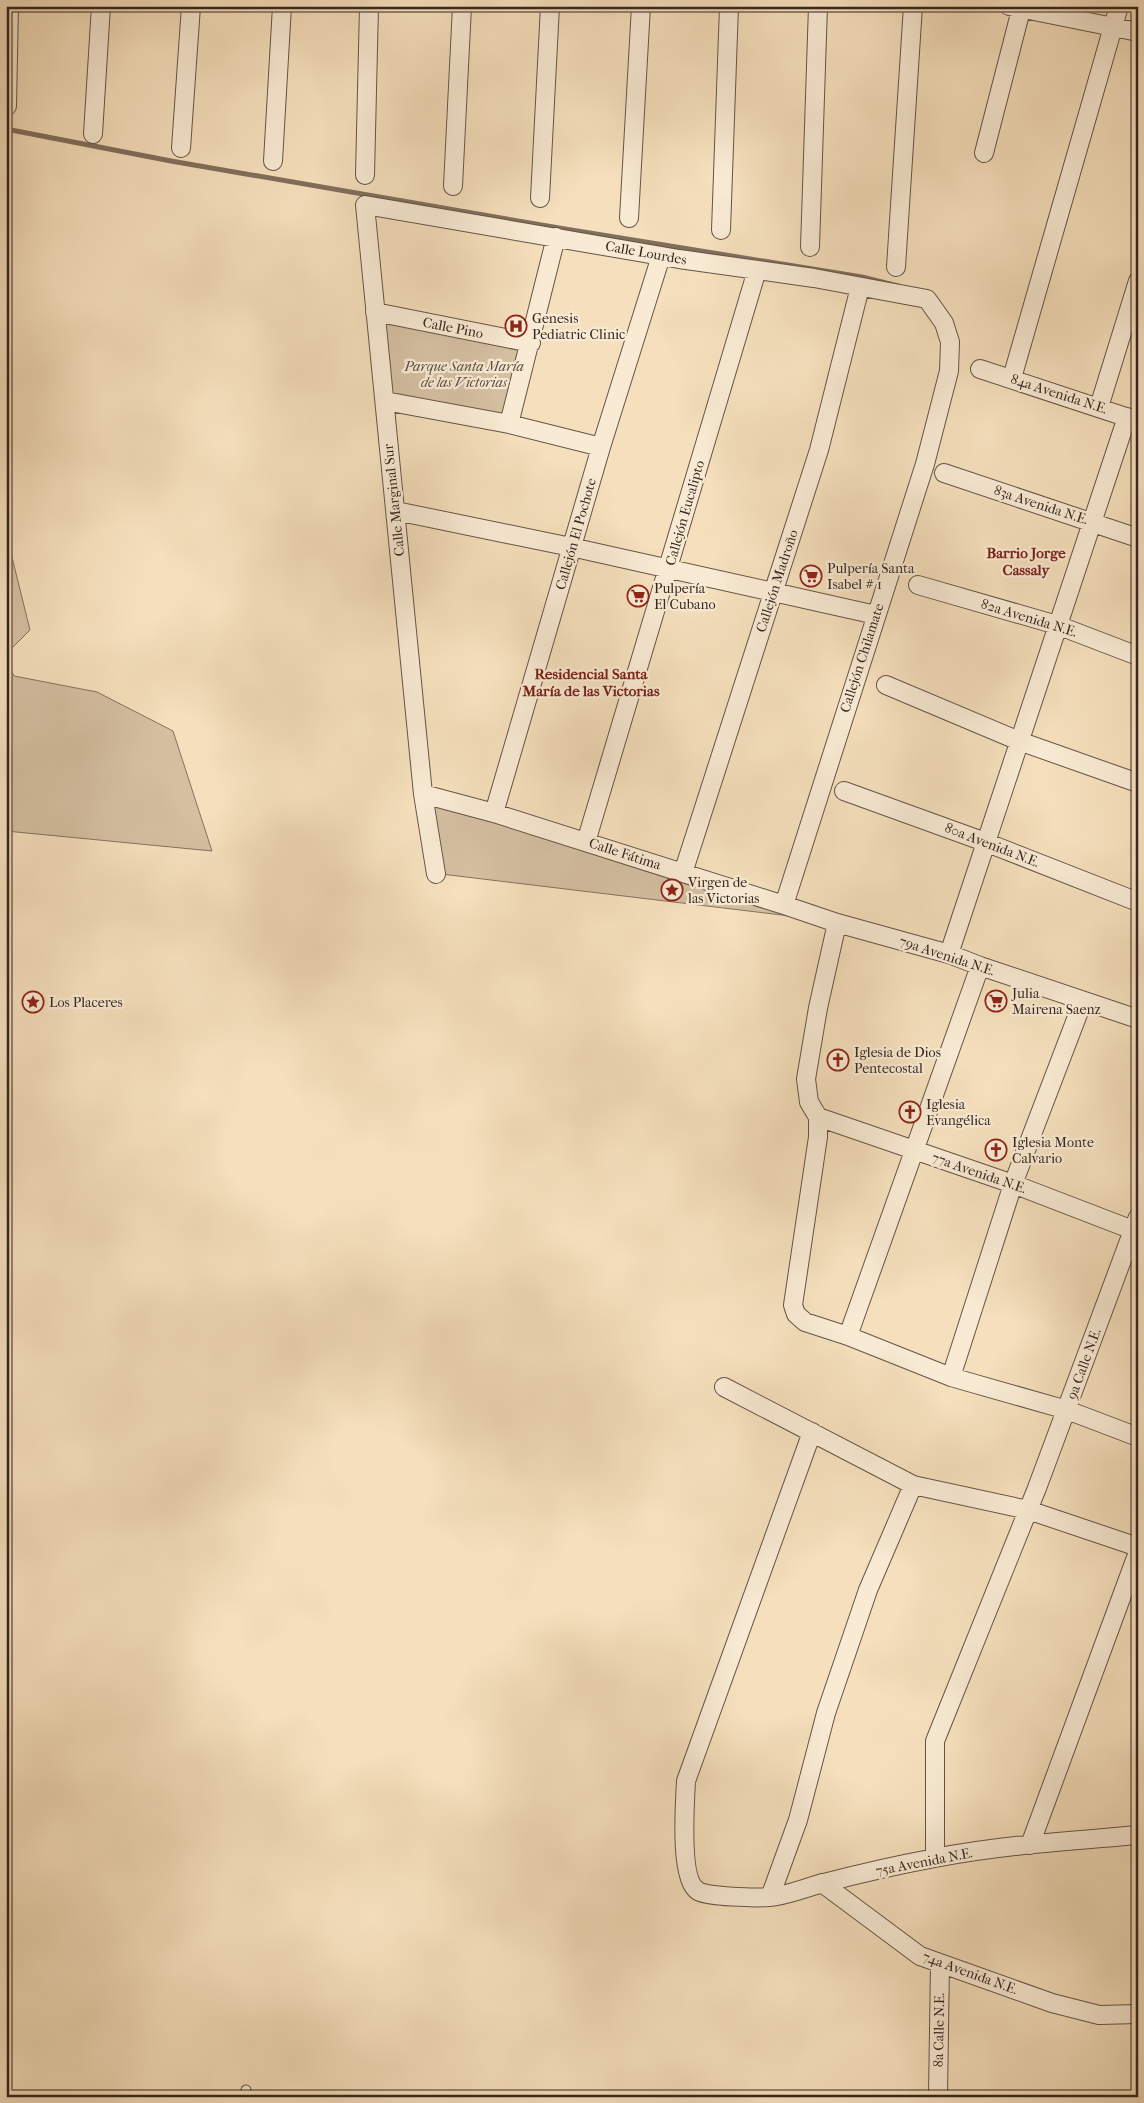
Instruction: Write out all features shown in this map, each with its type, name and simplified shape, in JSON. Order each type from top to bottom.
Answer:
[{"type":"street","points":[[7,106],[9,6]]},
{"type":"street","points":[[93,134],[101,6]]},
{"type":"street","points":[[181,148],[191,6]]},
{"type":"street","points":[[273,161],[282,6]]},
{"type":"street","points":[[365,175],[369,6]]},
{"type":"street","points":[[453,186],[462,6]]},
{"type":"street","points":[[540,198],[550,6]]},
{"type":"street","points":[[629,218],[641,6]]},
{"type":"street","points":[[721,230],[729,6]]},
{"type":"street","points":[[810,247],[818,6]]},
{"type":"street","points":[[896,267],[913,6]]},
{"type":"street","points":[[1012,378],[1119,6]]},
{"type":"street","points":[[984,153],[1018,7],[1138,32]]},
{"type":"street","name":"Calle Lourdes","points":[[365,206],[556,236],[661,256],[927,299]]},
{"type":"street","name":"Calle Marginal Sur","points":[[365,206],[423,794],[436,874]]},
{"type":"street","points":[[509,424],[556,236]]},
{"type":"street","name":"Callejón El Pochote","points":[[494,813],[571,547],[661,256]]},
{"type":"street","name":"Callejón Eucalipto","points":[[586,842],[757,270]]},
{"type":"street","points":[[1099,407],[1138,281]]},
{"type":"street","name":"Callejón Madroño","points":[[683,873],[819,450],[860,287]]},
{"type":"street","name":"Callejón Chilamate","points":[[784,905],[925,464],[949,371],[950,342],[944,323],[927,299]]},
{"type":"street","name":"Calle Pino","points":[[376,312],[530,343]]},
{"type":"street","name":"84a Avenida N.E.","points":[[980,370],[1012,378],[1132,419]]},
{"type":"street","points":[[384,401],[509,424],[601,447]]},
{"type":"street","points":[[949,954],[1092,522],[1132,419]]},
{"type":"street","name":"83a Avenida N.E.","points":[[944,473],[1138,538]]},
{"type":"street","points":[[396,511],[571,547],[876,615]]},
{"type":"street","name":"82a Avenida N.E.","points":[[918,585],[1057,625],[1138,656]]},
{"type":"street","points":[[886,685],[1019,741],[1138,783]]},
{"type":"street","name":"80a Avenida N.E.","points":[[844,791],[985,842],[1138,902]]},
{"type":"street","name":"Calle Fátima","points":[[423,794],[494,813],[784,905]]},
{"type":"street","name":"79a Avenida N.E.","points":[[784,905],[837,923],[949,954],[1138,1019]]},
{"type":"street","points":[[837,923],[818,1008],[806,1079],[810,1102],[818,1117],[818,1137],[794,1304],[796,1314],[805,1322],[848,1336],[952,1377],[1066,1410],[1138,1437]]},
{"type":"street","points":[[848,1336],[980,966]]},
{"type":"street","points":[[952,1377],[1014,1184],[1083,1001]]},
{"type":"street","name":"77a Avenida N.E.","points":[[818,1117],[1136,1226]]},
{"type":"street","name":"9a Calle N.E.","points":[[935,1858],[935,1741],[1037,1488],[1136,1226]]},
{"type":"street","points":[[724,1386],[913,1485],[1028,1510],[1138,1547]]},
{"type":"street","name":"75a Avenida N.E.","points":[[812,1432],[686,1781],[684,1823],[687,1861],[692,1886],[699,1892],[713,1895],[770,1897],[822,1883],[935,1858],[1030,1845],[1138,1835]]},
{"type":"street","points":[[770,1897],[798,1820],[826,1713],[868,1590],[913,1485]]},
{"type":"street","points":[[1030,1845],[1138,1552]]},
{"type":"street","name":"74a Avenida N.E.","points":[[822,1883],[920,1956],[1052,2003],[1098,2015],[1138,2014]]},
{"type":"street","name":"8a Calle N.E.","points":[[938,2097],[940,1963]]},
{"type":"green space","name":"Parque Santa María de las Victorias","points":[[376,316],[531,343],[509,424],[387,402]]},
{"type":"green space","points":[[6,533],[30,630],[6,654]]},
{"type":"green space","points":[[6,660],[14,676],[97,692],[173,731],[212,851],[6,831]]},
{"type":"green space","points":[[428,795],[790,916],[441,874]]},
{"type":"waterway","points":[[6,129],[171,161],[565,229],[862,277],[898,286]]},
{"type":"place","name":"Genesis Pediatric Clinic","points":[[516,326]]},
{"type":"place","name":"Pulpería Santa Isabel # 1","points":[[811,576]]},
{"type":"place","name":"Pulpería El Cubano","points":[[638,596]]},
{"type":"place","name":"Virgen de las Victorias","points":[[672,890]]},
{"type":"place","name":"Julia Mairena Saenz","points":[[996,1001]]},
{"type":"place","name":"Los Placeres","points":[[33,1002]]},
{"type":"place","name":"Iglesia de Dios Pentecostal","points":[[838,1060]]},
{"type":"place","name":"Iglesia Evangélica","points":[[910,1112]]},
{"type":"place","name":"Iglesia Monte Calvario","points":[[996,1150]]},
{"type":"district","name":"Barrio Jorge Cassaly","points":[[1026,562]]},
{"type":"district","name":"Residencial Santa María de las Victorias","points":[[591,682]]}]
